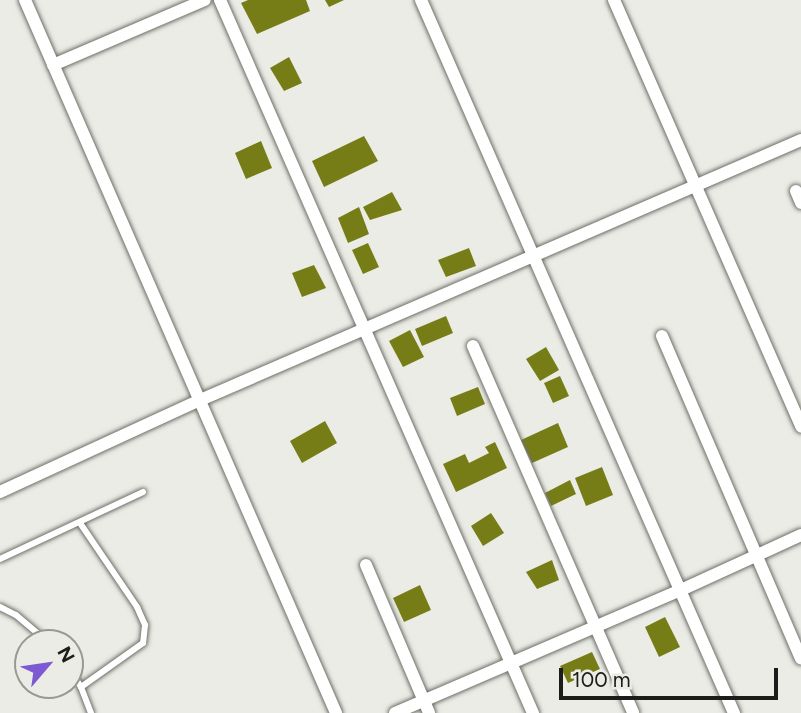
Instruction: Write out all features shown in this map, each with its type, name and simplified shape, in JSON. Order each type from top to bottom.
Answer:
[{"type":"street","points":[[25,0],[198,401],[337,713]]},
{"type":"street","points":[[53,65],[205,0]]},
{"type":"street","points":[[220,0],[533,713]]},
{"type":"street","points":[[421,0],[531,256],[734,713]]},
{"type":"street","points":[[614,0],[801,427]]},
{"type":"street","points":[[0,492],[198,401],[801,140]]},
{"type":"street","points":[[662,336],[801,658]]},
{"type":"street","points":[[473,346],[633,713]]},
{"type":"street","points":[[394,713],[427,707],[511,663],[801,535]]},
{"type":"street","points":[[366,565],[427,707]]},
{"type":"lane","points":[[0,559],[143,492]]},
{"type":"lane","points":[[80,523],[137,607],[145,625],[144,643],[84,685]]},
{"type":"lane","points":[[0,607],[16,615],[32,629]]},
{"type":"lane","points":[[84,695],[91,713]]},
{"type":"building","points":[[248,0],[306,0],[310,11],[257,34],[241,3]]},
{"type":"building","points":[[325,0],[344,0],[329,7]]},
{"type":"building","points":[[289,57],[302,83],[284,91],[270,68]]},
{"type":"building","points":[[364,136],[378,161],[324,187],[312,161]]},
{"type":"building","points":[[261,141],[272,168],[246,179],[235,153]]},
{"type":"building","points":[[392,192],[402,210],[370,220],[363,207]]},
{"type":"building","points":[[359,207],[369,234],[348,243],[338,218]]},
{"type":"building","points":[[368,243],[379,267],[363,274],[352,250]]},
{"type":"building","points":[[469,248],[476,266],[446,277],[438,260]]},
{"type":"building","points":[[314,265],[326,288],[302,297],[292,273]]},
{"type":"building","points":[[446,316],[453,333],[422,346],[415,329]]},
{"type":"building","points":[[410,330],[424,357],[403,367],[389,341]]},
{"type":"building","points":[[546,347],[559,370],[540,381],[526,359]]},
{"type":"building","points":[[560,376],[569,396],[553,403],[544,383]]},
{"type":"building","points":[[478,387],[485,404],[457,416],[450,398]]},
{"type":"building","points":[[325,421],[337,443],[302,463],[290,441]]},
{"type":"building","points":[[558,423],[568,447],[532,463],[521,440]]},
{"type":"building","points":[[495,442],[507,468],[456,492],[443,464],[465,454],[469,463],[489,453],[485,447]]},
{"type":"building","points":[[602,467],[613,495],[586,506],[575,478]]},
{"type":"building","points":[[570,480],[576,494],[551,506],[545,493]]},
{"type":"building","points":[[491,513],[504,533],[483,546],[471,526]]},
{"type":"building","points":[[552,560],[559,580],[537,589],[526,572]]},
{"type":"building","points":[[420,585],[431,610],[404,622],[393,598]]},
{"type":"building","points":[[665,617],[680,647],[659,657],[645,627]]},
{"type":"building","points":[[592,652],[600,669],[568,683],[560,666]]}]
